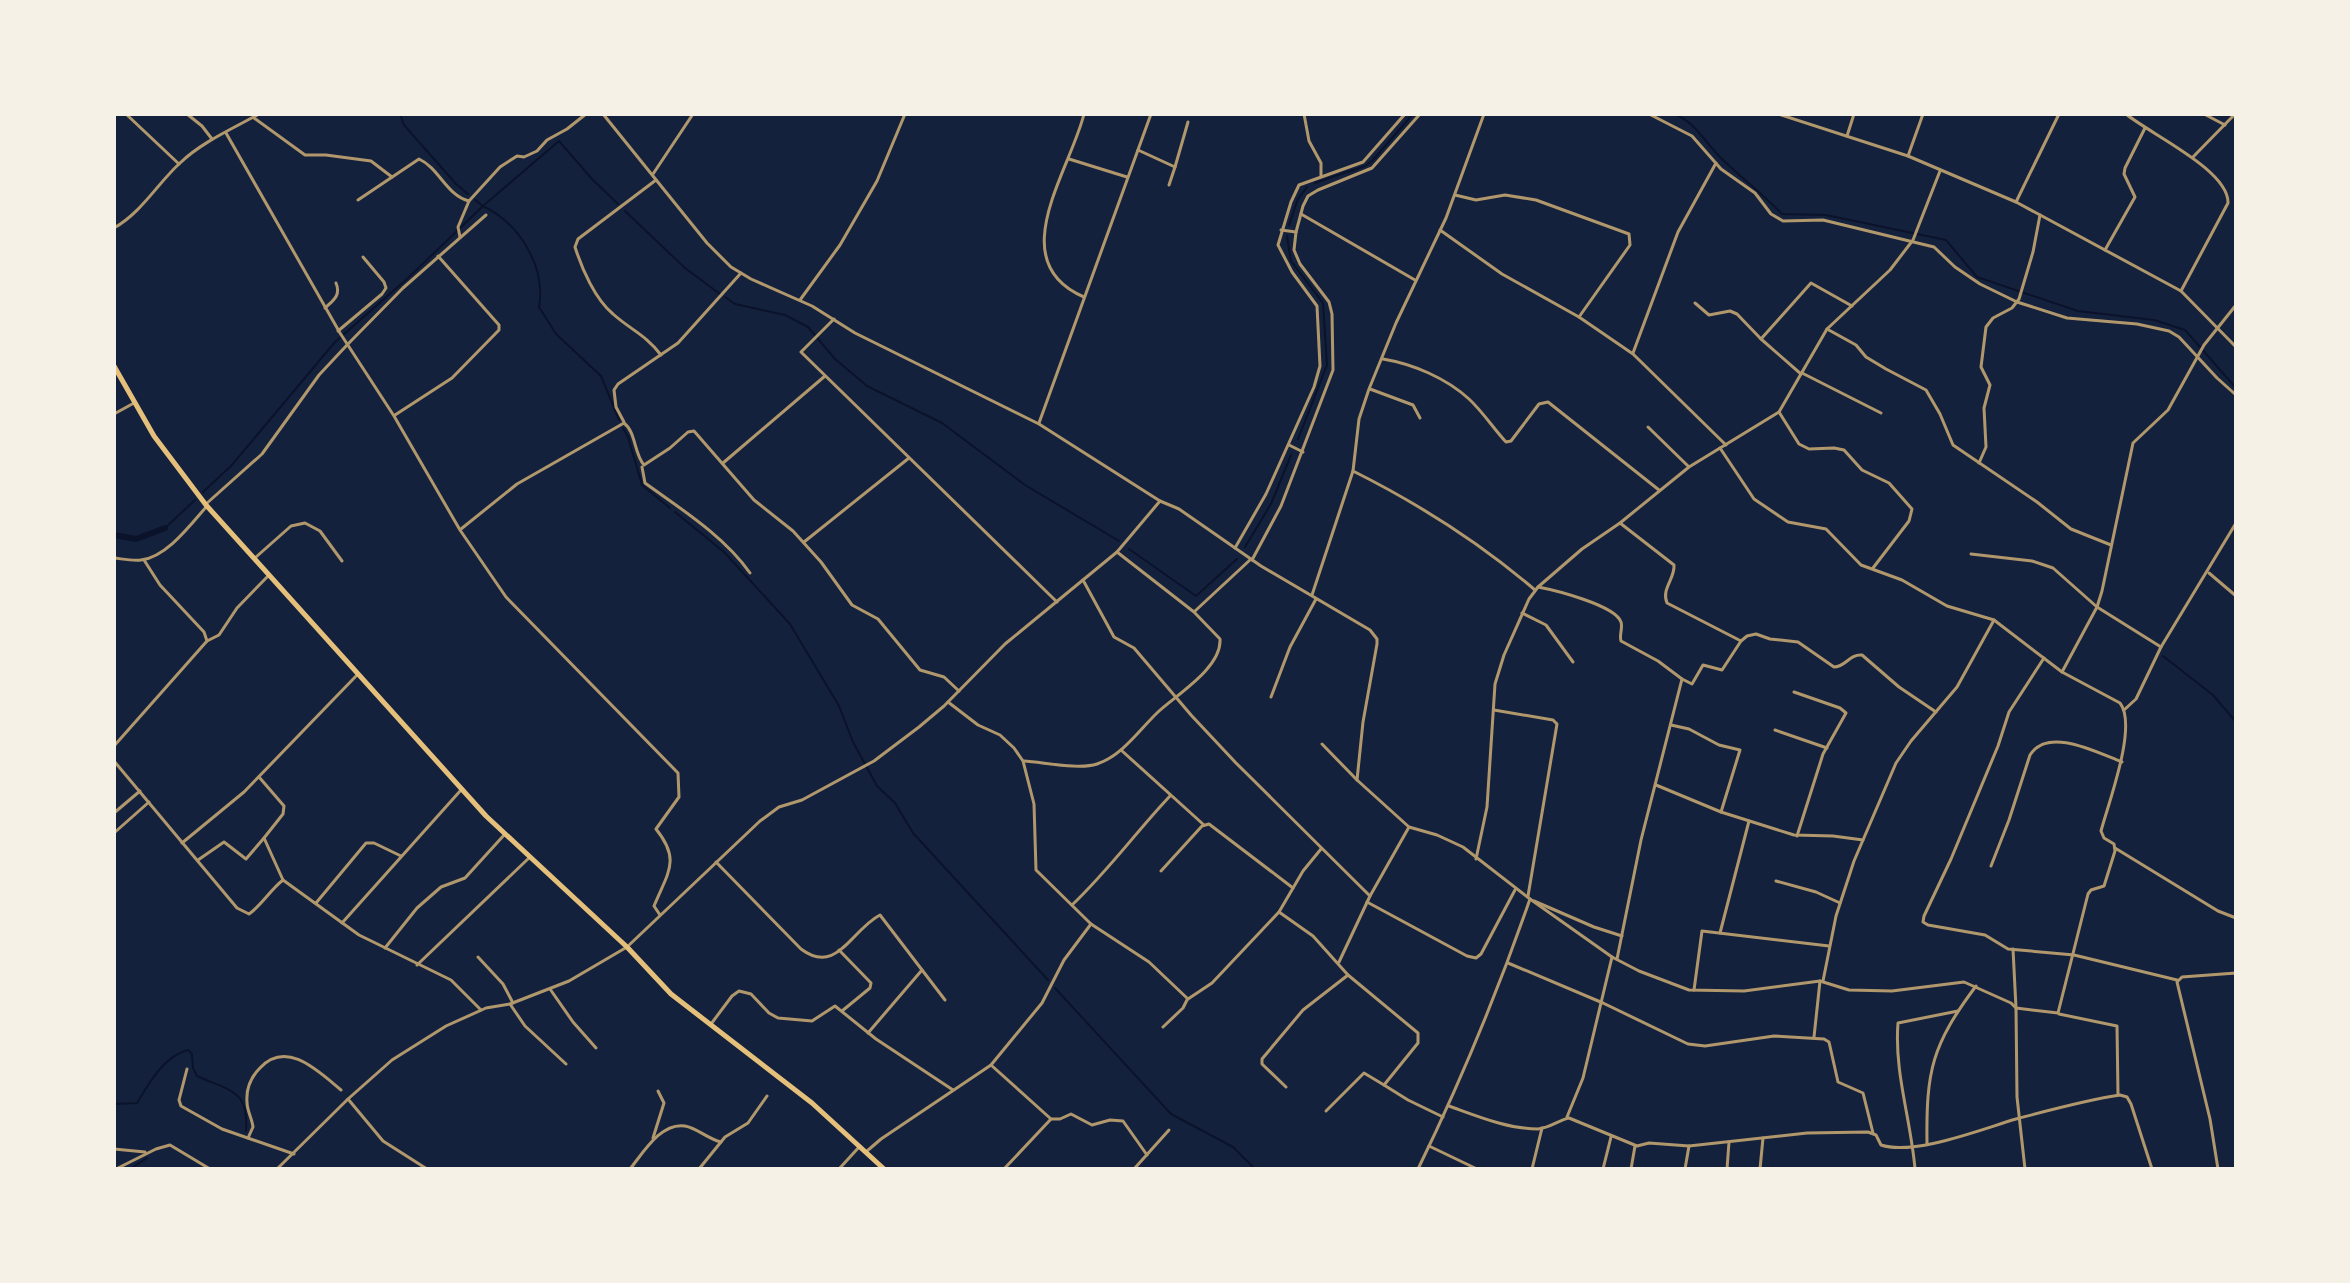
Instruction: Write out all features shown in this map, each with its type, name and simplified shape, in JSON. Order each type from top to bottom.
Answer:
[{"type":"highway","points":[[114,366],[154,436],[206,505],[461,790],[627,947],[671,994],[812,1103],[884,1169]]},
{"type":"street","points":[[126,114],[179,164]]},
{"type":"street","points":[[187,114],[213,140]]},
{"type":"street","points":[[114,228],[135,214],[195,149],[259,114]]},
{"type":"street","points":[[460,236],[458,227],[469,201],[500,167],[517,156],[524,157],[537,151],[547,140],[586,114]]},
{"type":"street","points":[[603,114],[707,243],[741,273],[800,300],[855,333],[1039,424],[1160,501],[1179,509],[1251,560],[1370,630],[1377,639],[1357,780]]},
{"type":"street","points":[[652,175],[693,114]]},
{"type":"street","points":[[800,300],[840,245],[877,181],[905,114]]},
{"type":"street","points":[[1084,114],[1044,224],[1043,248],[1062,285],[1084,297]]},
{"type":"street","points":[[1039,424],[1151,114]]},
{"type":"street","points":[[1304,114],[1309,141],[1321,163],[1321,176]]},
{"type":"street","points":[[1235,548],[1289,445],[1320,366],[1317,306],[1280,252],[1278,238],[1296,188],[1363,162],[1405,114]]},
{"type":"street","points":[[1194,612],[1251,560],[1275,518],[1333,370],[1329,302],[1294,250],[1294,232],[1308,196],[1313,191],[1372,168],[1420,114]]},
{"type":"street","points":[[1271,697],[1314,596],[1353,471],[1359,419],[1369,389],[1455,195],[1484,114]]},
{"type":"street","points":[[1649,114],[1685,130],[1716,163],[1755,193],[1771,214],[1783,221],[1823,220],[1934,247],[1955,267],[1980,284],[2067,318],[2158,327],[2179,337],[2236,395]]},
{"type":"street","points":[[1778,114],[1908,156],[2016,202],[2181,291],[2236,347]]},
{"type":"street","points":[[1847,136],[1854,114]]},
{"type":"street","points":[[1908,156],[1923,114]]},
{"type":"street","points":[[2016,202],[2059,114]]},
{"type":"street","points":[[2126,114],[2193,157],[2224,188],[2228,203],[2181,291]]},
{"type":"street","points":[[2204,114],[2225,125]]},
{"type":"street","points":[[2193,157],[2235,114]]},
{"type":"street","points":[[253,117],[305,155],[371,161],[392,177]]},
{"type":"street","points":[[1169,185],[1188,122]]},
{"type":"street","points":[[2105,250],[2135,197],[2124,174],[2145,128]]},
{"type":"street","points":[[226,133],[346,344],[394,416],[460,530],[506,597],[678,773],[679,797],[656,829],[670,847],[670,867],[654,906],[660,915]]},
{"type":"street","points":[[1138,150],[1175,167]]},
{"type":"street","points":[[358,200],[421,159],[460,198],[469,201]]},
{"type":"street","points":[[1069,159],[1128,178]]},
{"type":"street","points":[[1633,354],[1678,232],[1716,163]]},
{"type":"street","points":[[1476,859],[1487,807],[1497,676],[1521,613],[1537,588],[1582,549],[1620,523],[1689,467],[1779,412],[1827,329],[1890,270],[1912,241],[1941,169]]},
{"type":"street","points":[[656,180],[578,239],[575,247],[609,311],[649,339],[661,355]]},
{"type":"street","points":[[1310,181],[1313,191]]},
{"type":"street","points":[[1455,195],[1476,200],[1505,195],[1536,200],[1629,234],[1630,245],[1579,317]]},
{"type":"street","points":[[1301,214],[1416,280]]},
{"type":"street","points":[[114,558],[144,560],[170,543],[262,454],[319,375],[346,344],[403,288],[486,215]]},
{"type":"street","points":[[1979,463],[1986,447],[1984,408],[1990,385],[1981,367],[1986,327],[1988,322],[2010,309],[2024,288],[2040,215]]},
{"type":"street","points":[[1282,230],[1294,232]]},
{"type":"street","points":[[1440,230],[1502,274],[1579,317],[1633,354],[1726,445]]},
{"type":"street","points":[[394,416],[452,378],[499,330],[499,325],[476,297],[438,256]]},
{"type":"street","points":[[339,332],[386,288],[363,257]]},
{"type":"street","points":[[741,273],[689,333],[614,390],[616,407],[624,423],[629,426],[645,483],[727,545],[750,573]]},
{"type":"street","points":[[325,308],[336,298],[339,290],[336,283]]},
{"type":"street","points":[[1761,339],[1811,283],[1852,306]]},
{"type":"street","points":[[1695,303],[1709,315],[1734,312],[1801,373],[1881,413]]},
{"type":"street","points":[[2062,672],[2097,607],[2133,443],[2168,410],[2204,345],[2236,305]]},
{"type":"street","points":[[834,319],[801,352],[1057,602]]},
{"type":"street","points":[[1827,329],[1856,345],[1866,357],[1926,390],[1953,445],[2071,529],[2111,545]]},
{"type":"street","points":[[1382,358],[1409,365],[1458,391],[1508,443],[1539,404],[1548,402],[1659,490]]},
{"type":"street","points":[[723,463],[825,376]]},
{"type":"street","points":[[1369,389],[1413,405],[1420,418]]},
{"type":"street","points":[[114,414],[134,403]]},
{"type":"street","points":[[1779,412],[1799,444],[1809,449],[1844,450],[1862,470],[1889,483],[1912,509],[1909,521],[1872,569]]},
{"type":"street","points":[[460,530],[517,484],[624,423]]},
{"type":"street","points":[[1648,427],[1689,467]]},
{"type":"street","points":[[642,464],[646,465],[691,430],[754,500],[804,542],[852,605],[878,619],[920,670],[944,677],[959,691]]},
{"type":"street","points":[[1289,445],[1302,452]]},
{"type":"street","points":[[1720,448],[1754,499],[1788,522],[1826,529],[1856,560],[1872,569],[1902,580],[1947,606],[1994,620],[2062,672],[2121,703],[2124,710],[2122,762],[2101,831],[2115,848],[2104,886],[2088,894],[2061,1007],[2056,1014]]},
{"type":"street","points":[[804,542],[909,458]]},
{"type":"street","points":[[1353,471],[1450,524],[1537,588],[1583,599],[1616,616],[1621,623],[1621,641],[1692,684],[1703,665],[1719,670],[1724,668],[1741,641],[1756,634],[1779,641],[1798,642],[1835,667],[1852,656],[1862,655],[1899,687],[1937,713]]},
{"type":"street","points":[[277,1169],[348,1099],[414,1044],[481,1010],[511,1004],[569,981],[627,947],[760,821],[779,807],[802,800],[874,761],[948,702],[987,660],[1117,552],[1160,501]]},
{"type":"street","points":[[254,558],[291,526],[299,523],[311,525],[320,531],[342,561]]},
{"type":"street","points":[[1620,523],[1674,565],[1675,570],[1665,593],[1667,603],[1741,641]]},
{"type":"street","points":[[2124,710],[2136,699],[2161,647],[2236,523]]},
{"type":"street","points":[[1023,761],[1088,765],[1105,760],[1201,675],[1220,644],[1217,635],[1194,612],[1117,552]]},
{"type":"street","points":[[1971,554],[2032,561],[2053,568],[2097,607],[2161,647]]},
{"type":"street","points":[[144,560],[160,585],[204,632],[207,641]]},
{"type":"street","points":[[2207,572],[2236,596]]},
{"type":"street","points":[[114,746],[207,641],[219,635],[237,608],[269,575]]},
{"type":"street","points":[[1083,580],[1114,637],[1134,648],[1175,698],[1236,763],[1370,896]]},
{"type":"street","points":[[1521,613],[1546,625],[1573,662]]},
{"type":"street","points":[[1814,1037],[1822,981],[1840,903],[1863,840],[1902,752],[1957,687],[1994,620]]},
{"type":"street","points":[[2044,658],[2009,712],[1986,774],[1923,919],[1928,925],[1985,935],[2003,947],[2074,955],[2177,980],[2236,973]]},
{"type":"street","points":[[182,843],[259,777],[359,673]]},
{"type":"street","points":[[1449,1106],[1499,1122],[1542,1128],[1567,1117],[1583,1078],[1622,936],[1641,840],[1682,679]]},
{"type":"street","points":[[1794,692],[1845,711],[1846,716],[1816,771],[1797,836]]},
{"type":"street","points":[[948,702],[978,725],[1000,735],[1023,761],[1034,804],[1036,870],[1091,924],[1149,962],[1188,999]]},
{"type":"street","points":[[1418,1169],[1495,999],[1529,898],[1540,809],[1557,724],[1553,720],[1494,710]]},
{"type":"street","points":[[1671,725],[1689,729],[1719,745],[1740,750],[1721,812]]},
{"type":"street","points":[[1775,730],[1827,748]]},
{"type":"street","points":[[1991,866],[2030,755],[2037,747],[2054,742],[2070,744],[2122,762]]},
{"type":"street","points":[[1322,744],[1409,827],[1463,847],[1515,890],[1614,958],[1673,985],[1694,990],[1744,991],[1822,981],[1849,990],[1892,991],[1964,982],[2016,1008],[2117,1026],[2118,1095]]},
{"type":"street","points":[[1121,749],[1204,825],[1214,827],[1293,888]]},
{"type":"street","points":[[114,761],[231,902],[249,914],[283,880]]},
{"type":"street","points":[[197,861],[224,842],[246,859],[283,814],[284,806],[259,777]]},
{"type":"street","points":[[1656,785],[1721,812],[1797,836],[1840,836],[1863,840]]},
{"type":"street","points":[[342,923],[461,790]]},
{"type":"street","points":[[114,813],[140,791]]},
{"type":"street","points":[[1072,905],[1100,879],[1131,838],[1170,796]]},
{"type":"street","points":[[114,833],[149,802]]},
{"type":"street","points":[[1720,933],[1749,821]]},
{"type":"street","points":[[1161,871],[1204,825]]},
{"type":"street","points":[[1339,963],[1370,896],[1409,827]]},
{"type":"street","points":[[384,949],[417,908],[436,890],[469,874],[505,834]]},
{"type":"street","points":[[264,838],[283,880],[384,949],[451,980],[481,1010]]},
{"type":"street","points":[[316,904],[366,843],[374,843],[401,856]]},
{"type":"street","points":[[1163,1027],[1188,999],[1212,983],[1279,912],[1321,848]]},
{"type":"street","points":[[2115,848],[2218,911],[2236,918]]},
{"type":"street","points":[[417,965],[530,857]]},
{"type":"street","points":[[716,862],[806,953],[821,960],[839,950],[880,915],[945,1000]]},
{"type":"street","points":[[1776,881],[1816,892],[1840,903]]},
{"type":"street","points":[[1367,902],[1476,958],[1515,890]]},
{"type":"street","points":[[1529,898],[1622,936]]},
{"type":"street","points":[[1279,912],[1313,936],[1348,975],[1419,1035],[1418,1043],[1384,1085]]},
{"type":"street","points":[[867,1152],[991,1065],[1042,1003],[1064,960],[1091,924]]},
{"type":"street","points":[[1694,990],[1702,931],[1830,946]]},
{"type":"street","points":[[2013,949],[2019,1118],[2025,1169]]},
{"type":"street","points":[[839,950],[872,985],[841,1012]]},
{"type":"street","points":[[478,957],[503,984],[525,1026],[566,1064]]},
{"type":"street","points":[[1508,963],[1696,1046],[1774,1036],[1814,1037],[1829,1042],[1840,1084],[1863,1093],[1873,1133],[1883,1146],[1914,1147],[2019,1118],[2118,1095],[2127,1097],[2152,1169]]},
{"type":"street","points":[[868,1033],[922,970]]},
{"type":"street","points":[[1286,1087],[1262,1064],[1262,1059],[1303,1010],[1348,975]]},
{"type":"street","points":[[2177,980],[2210,1119],[2218,1169]]},
{"type":"street","points":[[1927,1144],[1931,1066],[1958,1011],[1976,986]]},
{"type":"street","points":[[550,989],[596,1048]]},
{"type":"street","points":[[711,1024],[735,992],[743,990],[778,1018],[812,1021],[833,1006],[953,1090]]},
{"type":"street","points":[[1915,1169],[1914,1147],[1901,1081],[1898,1023],[1958,1011]]},
{"type":"street","points":[[248,1138],[253,1127],[247,1107],[249,1085],[256,1072],[274,1057],[305,1061],[341,1090]]},
{"type":"street","points":[[991,1065],[1051,1119],[1071,1114],[1092,1125],[1110,1120],[1123,1121],[1147,1155]]},
{"type":"street","points":[[187,1069],[179,1100],[181,1106],[222,1129],[294,1154]]},
{"type":"street","points":[[1326,1111],[1364,1073],[1443,1117]]},
{"type":"street","points":[[652,1142],[664,1103],[658,1091]]},
{"type":"street","points":[[699,1169],[729,1133],[748,1123],[767,1096]]},
{"type":"street","points":[[348,1099],[383,1141],[427,1169]]},
{"type":"street","points":[[1567,1117],[1635,1146],[1649,1143],[1689,1146],[1807,1133],[1873,1133]]},
{"type":"street","points":[[1004,1169],[1051,1119]]},
{"type":"street","points":[[630,1169],[652,1142],[668,1129],[682,1125],[721,1142]]},
{"type":"street","points":[[1532,1169],[1542,1128]]},
{"type":"street","points":[[1134,1169],[1169,1130]]},
{"type":"street","points":[[1603,1169],[1611,1137]]},
{"type":"street","points":[[1760,1169],[1763,1138]]},
{"type":"street","points":[[1727,1169],[1729,1142]]},
{"type":"street","points":[[116,1169],[164,1146],[175,1146],[210,1169]]},
{"type":"street","points":[[839,1169],[860,1146]]},
{"type":"street","points":[[1429,1146],[1477,1169]]},
{"type":"street","points":[[1631,1169],[1635,1146]]},
{"type":"street","points":[[1685,1169],[1689,1146]]},
{"type":"street","points":[[114,1149],[149,1152]]},
{"type":"waterway","points":[[400,114],[404,125],[468,194]]},
{"type":"waterway","points":[[1315,183],[1365,166],[1413,114]]},
{"type":"waterway","points":[[1674,114],[1693,127],[1720,157],[1782,214],[1826,215],[1946,240],[1977,277],[2078,311],[2154,320],[2185,330],[2236,388]]},
{"type":"waterway","points":[[475,200],[483,206],[559,141],[618,204]]},
{"type":"waterway","points":[[1289,225],[1298,199],[1307,187]]},
{"type":"waterway","points":[[203,492],[231,466],[335,342],[483,206],[508,224],[528,248],[538,277],[539,307],[556,334],[601,376],[619,420]]},
{"type":"waterway","points":[[625,211],[685,268],[720,294]]},
{"type":"waterway","points":[[1287,236],[1291,261],[1323,303],[1327,365],[1298,439]]},
{"type":"waterway","points":[[725,297],[735,304],[785,315],[808,327],[835,359],[867,386],[942,423],[1025,485],[1119,541]]},
{"type":"waterway","points":[[623,428],[642,485],[670,508]]},
{"type":"waterway","points":[[1245,547],[1271,504],[1291,455]]},
{"type":"waterway","points":[[165,528],[195,500]]},
{"type":"waterway","points":[[675,512],[724,552],[790,624],[839,706],[853,742],[877,786],[895,803],[913,833],[1048,980]]},
{"type":"waterway","points":[[114,535],[136,539],[165,528]]},
{"type":"waterway","points":[[1129,549],[1196,596],[1237,559]]},
{"type":"waterway","points":[[2163,656],[2213,695],[2236,722]]},
{"type":"waterway","points":[[1055,988],[1171,1114],[1233,1147],[1255,1169]]},
{"type":"waterway","points":[[114,1104],[137,1103],[165,1064],[188,1050],[192,1054],[197,1076],[227,1089],[240,1099],[244,1106],[246,1131]]},
{"type":"waterway","points":[[130,1169],[147,1158]]}]
